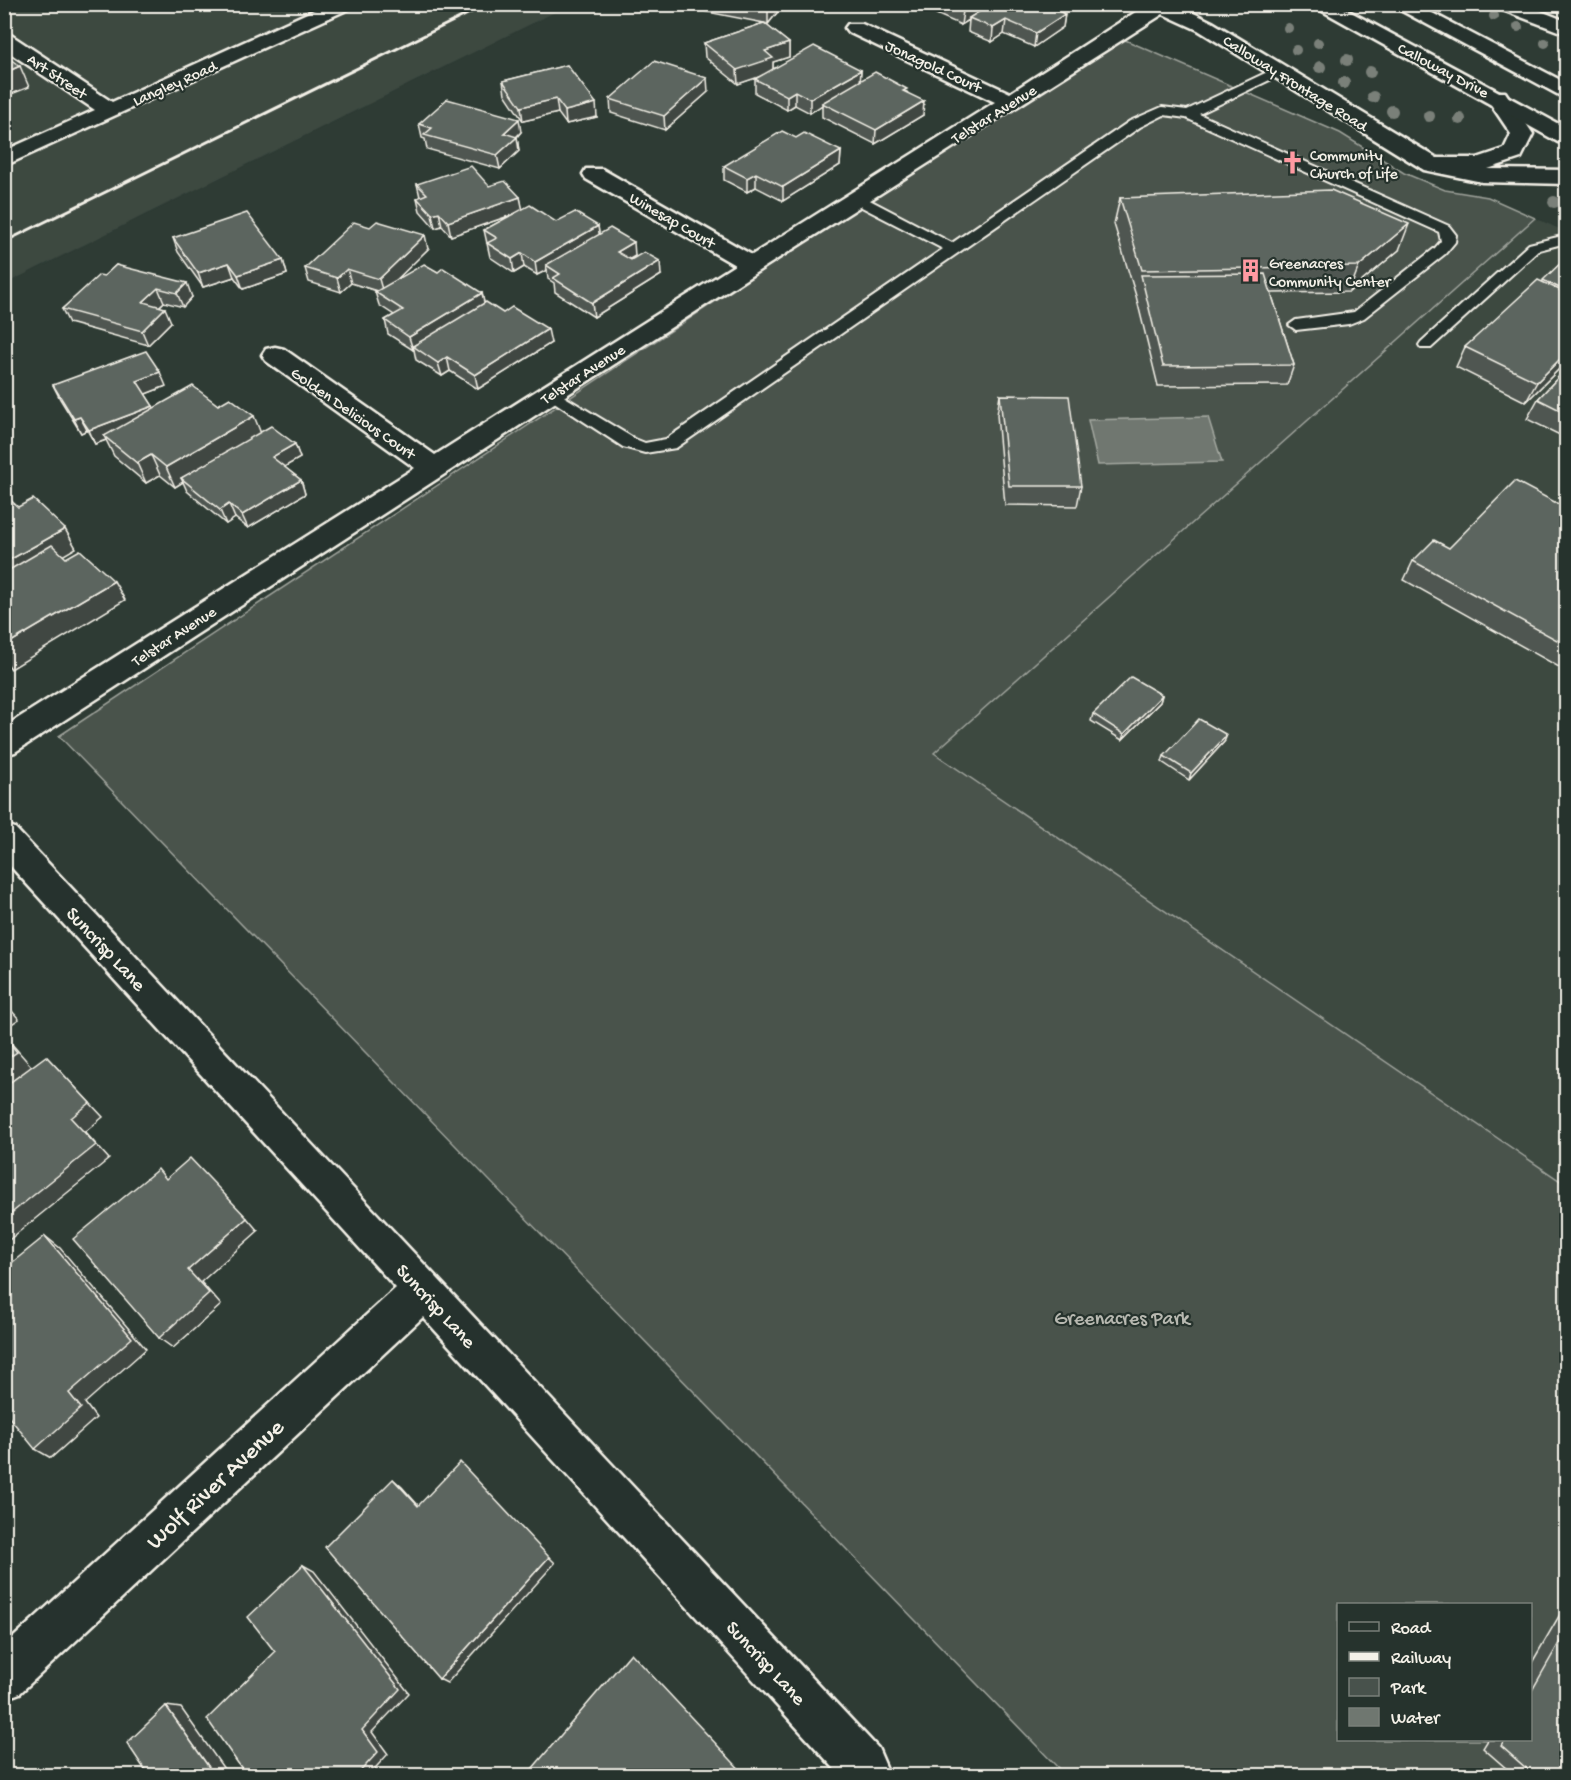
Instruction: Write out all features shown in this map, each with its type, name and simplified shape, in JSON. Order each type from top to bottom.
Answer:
[{"type":"street","name":"Langley Road","points":[[4,159],[344,4]]},
{"type":"street","name":"Calloway Drive","points":[[1320,4],[1497,97],[1566,137]]},
{"type":"street","name":"Calloway Drive","points":[[1399,4],[1566,91]]},
{"type":"street","points":[[1504,4],[1566,28]]},
{"type":"street","name":"Calloway Frontage Road","points":[[1160,5],[1205,26],[1432,165],[1459,174],[1485,178],[1566,177]]},
{"type":"street","name":"Telstar Avenue","points":[[4,743],[752,265],[1012,102],[1160,5]]},
{"type":"street","name":"Jonagold Court","points":[[855,28],[1012,102]]},
{"type":"street","name":"Art Street","points":[[4,39],[111,111]]},
{"type":"street","points":[[1432,165],[1479,165],[1513,153],[1522,134],[1497,97]]},
{"type":"street","name":"Winesap Court","points":[[594,174],[752,265]]},
{"type":"street","name":"Golden Delicious Court","points":[[275,355],[434,468]]},
{"type":"street","name":"Suncrisp Lane","points":[[4,837],[862,1764],[867,1776]]},
{"type":"street","name":"Wolf River Avenue","points":[[4,1677],[423,1290]]},
{"type":"lane","points":[[1190,114],[1278,71]]},
{"type":"lane","points":[[550,394],[629,443],[645,448],[670,444],[1135,124],[1162,111],[1190,114],[1444,229],[1449,235],[1448,242],[1440,251],[1371,308],[1349,319],[1296,325]]},
{"type":"lane","points":[[857,199],[953,249]]},
{"type":"lane","points":[[1426,345],[1534,247],[1542,243],[1566,239]]},
{"type":"shaded area","points":[[5,5],[569,5],[5,284]]},
{"type":"shaded area","points":[[1535,218],[1566,232],[1566,1185],[934,753]]},
{"type":"green space","name":"Greenacres Park","points":[[1116,36],[1340,133],[1404,173],[1445,190],[1488,197],[1535,218],[934,753],[1566,1185],[1566,1775],[1065,1775],[59,736]]},
{"type":"water","points":[[1208,417],[1222,462],[1098,465],[1088,420]]},
{"type":"building","points":[[737,4],[773,4],[768,11]]},
{"type":"building","points":[[947,4],[974,4],[963,11]]},
{"type":"building","points":[[991,4],[1052,4],[1057,6],[1053,9],[1065,14],[1036,33],[1006,20],[993,28],[969,18]]},
{"type":"building","points":[[764,23],[789,43],[765,51],[773,58],[737,70],[704,43]]},
{"type":"building","points":[[814,46],[861,70],[810,99],[795,91],[787,96],[755,79]]},
{"type":"building","points":[[4,55],[20,66],[4,73]]},
{"type":"building","points":[[654,61],[707,78],[664,116],[610,99]]},
{"type":"building","points":[[567,65],[596,103],[565,111],[556,99],[521,107],[503,81]]},
{"type":"building","points":[[875,72],[907,89],[903,91],[924,101],[876,130],[822,103]]},
{"type":"building","points":[[447,99],[519,119],[504,133],[517,137],[497,155],[424,135],[432,128],[419,124]]},
{"type":"building","points":[[782,131],[796,138],[804,133],[841,151],[783,187],[756,173],[747,178],[724,166]]},
{"type":"building","points":[[471,166],[489,186],[505,181],[520,197],[448,222],[439,212],[432,214],[417,198],[427,194],[417,184]]},
{"type":"building","name":"Greenacres Community Center","points":[[1331,190],[1409,224],[1359,266],[1142,270],[1120,198]]},
{"type":"building","points":[[530,205],[556,222],[575,212],[598,226],[535,262],[522,253],[512,259],[487,243],[497,238],[484,230]]},
{"type":"building","points":[[247,213],[283,260],[238,275],[229,263],[198,273],[173,238]]},
{"type":"building","points":[[377,221],[425,235],[379,279],[347,269],[337,278],[305,268],[354,222],[370,227]]},
{"type":"building","points":[[610,228],[634,242],[617,252],[631,260],[644,252],[660,261],[592,303],[553,278],[560,274],[546,265]]},
{"type":"building","points":[[1566,258],[1566,291],[1543,280]]},
{"type":"building","points":[[424,264],[438,272],[443,268],[482,293],[409,337],[385,320],[403,310],[375,292]]},
{"type":"building","points":[[116,265],[187,283],[177,293],[158,288],[143,302],[165,308],[142,331],[62,309],[99,275],[104,276]]},
{"type":"building","points":[[1265,274],[1294,365],[1163,366],[1141,275]]},
{"type":"building","points":[[1538,280],[1566,293],[1566,353],[1537,382],[1465,347]]},
{"type":"building","points":[[486,302],[503,313],[512,307],[548,329],[475,375],[447,357],[438,363],[413,346]]},
{"type":"building","points":[[146,351],[160,372],[137,381],[153,406],[89,430],[80,417],[74,419],[53,385]]},
{"type":"building","points":[[1566,369],[1566,413],[1538,399]]},
{"type":"building","points":[[193,386],[218,405],[230,398],[254,416],[166,467],[151,455],[137,463],[104,436]]},
{"type":"building","points":[[1000,395],[1069,396],[1081,486],[1009,486]]},
{"type":"building","points":[[271,426],[295,444],[272,457],[301,480],[242,515],[229,504],[220,510],[181,478]]},
{"type":"building","points":[[1515,481],[1566,508],[1566,645],[1413,561],[1434,540],[1449,548]]},
{"type":"building","points":[[4,494],[18,507],[33,499],[65,529],[4,563]]},
{"type":"building","points":[[52,545],[66,558],[80,550],[114,581],[4,646],[4,573]]},
{"type":"building","points":[[1131,677],[1162,695],[1124,734],[1093,714]]},
{"type":"building","points":[[1199,719],[1227,735],[1191,773],[1164,756]]},
{"type":"building","points":[[4,1037],[17,1052],[4,1061]]},
{"type":"building","points":[[46,1056],[90,1103],[71,1118],[96,1145],[4,1219],[4,1087]]},
{"type":"building","points":[[190,1158],[247,1218],[188,1270],[209,1293],[159,1338],[73,1239],[158,1169],[166,1179]]},
{"type":"building","points":[[45,1236],[132,1338],[69,1393],[81,1408],[35,1449],[4,1411],[4,1269]]},
{"type":"building","points":[[460,1462],[549,1557],[439,1679],[325,1547],[393,1479],[418,1506]]},
{"type":"building","points":[[303,1565],[400,1689],[362,1730],[378,1752],[356,1776],[247,1776],[207,1719],[275,1652],[248,1617]]},
{"type":"building","points":[[1566,1631],[1566,1776],[1535,1776],[1501,1746],[1504,1741],[1532,1741],[1532,1690]]},
{"type":"building","points":[[631,1653],[746,1776],[526,1776]]},
{"type":"building","points":[[166,1706],[215,1776],[149,1776],[127,1743]]},
{"type":"railway","points":[[4,242],[488,4]]},
{"type":"place","name":"Community Church of Life","points":[[1292,163]]},
{"type":"place","name":"Greenacres Community Center","points":[[1251,271]]}]
